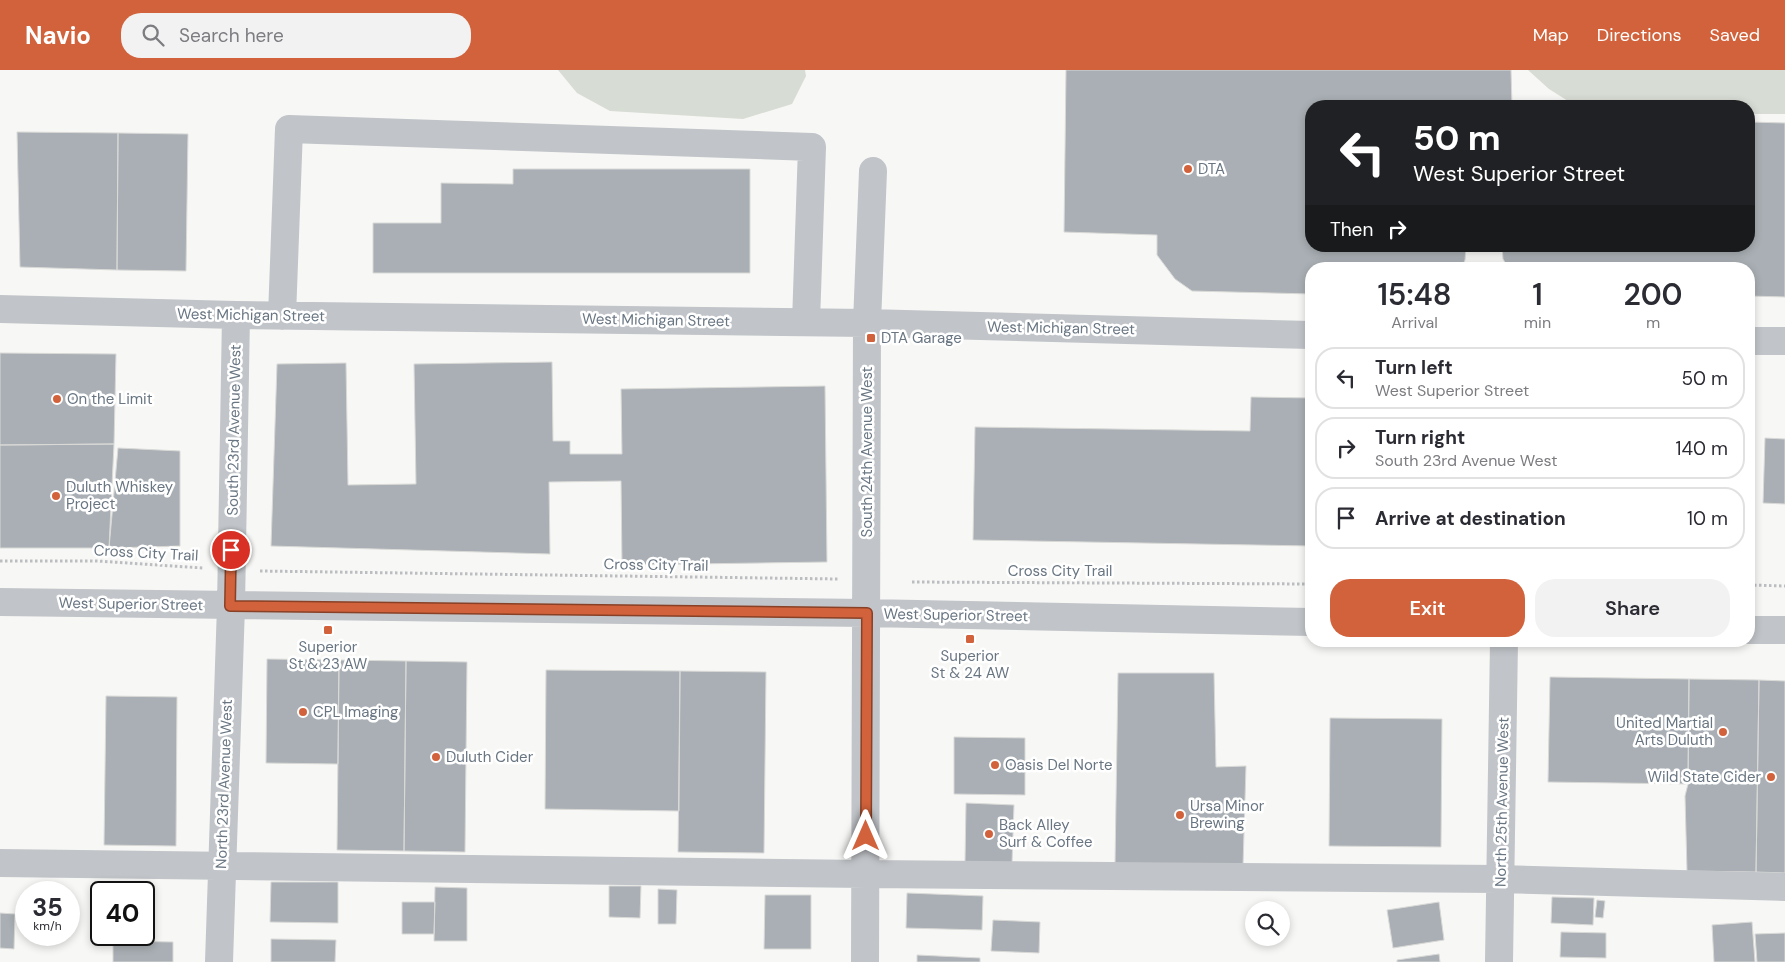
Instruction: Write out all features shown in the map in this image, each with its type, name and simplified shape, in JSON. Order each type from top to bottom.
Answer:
[{"type":"street","points":[[282,316],[289,129],[812,148],[806,322]]},
{"type":"street","name":"South 24th Avenue West","points":[[864,962],[868,323],[872,171]]},
{"type":"street","name":"West Michigan Street","points":[[0,309],[282,316],[868,323],[1305,335]]},
{"type":"street","name":"South 23rd Avenue West","points":[[230,606],[236,315]]},
{"type":"street","points":[[1755,341],[1785,341]]},
{"type":"street","name":"West Superior Street","points":[[0,602],[867,613],[1305,622]]},
{"type":"street","name":"North 23rd Avenue West","points":[[219,962],[230,606]]},
{"type":"street","points":[[1755,630],[1785,630]]},
{"type":"street","name":"North 25th Avenue West","points":[[1499,962],[1504,647]]},
{"type":"street","points":[[0,862],[866,874],[1500,879],[1785,887]]},
{"type":"path","name":"Cross City Trail","points":[[0,561],[97,561],[231,570],[867,580],[1305,584]]},
{"type":"path","points":[[1755,585],[1785,586]]},
{"type":"shaded area","points":[[558,70],[805,70],[806,76],[792,104],[743,119],[610,111],[577,93]]},
{"type":"shaded area","points":[[1528,70],[1785,70],[1785,114],[1755,114],[1755,100],[1566,100],[1549,89]]},
{"type":"building","name":"DTA","points":[[1066,70],[1511,70],[1512,100],[1305,100],[1305,252],[1466,252],[1464,262],[1305,262],[1305,294],[1192,291],[1175,279],[1157,255],[1157,235],[1064,232]]},
{"type":"building","points":[[1755,122],[1785,123],[1785,297],[1755,296],[1755,262],[1505,262],[1502,252],[1755,252]]},
{"type":"building","points":[[17,132],[118,133],[117,270],[20,267]]},
{"type":"building","points":[[118,133],[188,134],[186,271],[117,270]]},
{"type":"building","points":[[513,169],[750,169],[750,273],[373,273],[373,223],[441,223],[441,183],[513,184]]},
{"type":"building","name":"On the Limit","points":[[0,353],[116,354],[114,444],[0,445]]},
{"type":"building","points":[[552,362],[553,441],[570,441],[570,454],[622,454],[621,389],[825,386],[827,562],[622,565],[621,481],[549,482],[550,554],[271,546],[277,364],[346,363],[348,485],[416,484],[414,364]]},
{"type":"building","points":[[1251,397],[1305,398],[1305,546],[973,540],[975,427],[1250,431]]},
{"type":"building","points":[[1765,438],[1785,439],[1785,504],[1763,503]]},
{"type":"building","name":"Duluth Whiskey Project","points":[[114,444],[109,548],[0,548],[0,445]]},
{"type":"building","points":[[118,448],[180,451],[180,546],[109,548]]},
{"type":"building","name":"CPL Imaging","points":[[267,659],[339,660],[338,764],[266,763]]},
{"type":"building","points":[[339,660],[406,661],[404,851],[337,850]]},
{"type":"building","name":"Duluth Cider","points":[[406,661],[467,662],[465,852],[404,851]]},
{"type":"building","points":[[546,670],[680,671],[679,811],[545,809]]},
{"type":"building","points":[[680,671],[766,672],[764,853],[678,852]]},
{"type":"building","name":"Ursa Minor Brewing","points":[[1118,673],[1214,673],[1216,767],[1246,766],[1243,866],[1115,864]]},
{"type":"building","points":[[1550,677],[1689,679],[1688,784],[1548,782]]},
{"type":"building","name":"United Martial Arts Duluth","points":[[1689,679],[1759,680],[1756,872],[1687,871],[1685,796],[1688,784]]},
{"type":"building","name":"Wild State Cider","points":[[1759,680],[1785,681],[1785,873],[1756,872]]},
{"type":"building","points":[[106,696],[177,697],[176,846],[104,845]]},
{"type":"building","points":[[1330,718],[1442,719],[1441,847],[1329,846]]},
{"type":"building","points":[[954,737],[1025,738],[1025,795],[954,794]]},
{"type":"building","name":"Back Alley Surf & Coffee","points":[[966,803],[1014,805],[1012,863],[965,862]]},
{"type":"building","points":[[271,882],[338,882],[338,923],[270,922]]},
{"type":"building","points":[[609,886],[641,886],[640,918],[609,917]]},
{"type":"building","points":[[435,887],[467,888],[467,941],[434,941]]},
{"type":"building","points":[[658,889],[677,890],[676,924],[658,924]]},
{"type":"building","points":[[907,893],[983,896],[982,930],[906,928]]},
{"type":"building","points":[[765,895],[811,895],[811,949],[764,949]]},
{"type":"building","points":[[1552,897],[1594,898],[1593,925],[1551,923]]},
{"type":"building","points":[[1597,900],[1605,901],[1603,918],[1595,917]]},
{"type":"building","points":[[402,902],[435,902],[434,934],[402,934]]},
{"type":"building","points":[[1439,902],[1444,940],[1393,948],[1387,910]]},
{"type":"building","points":[[0,913],[15,914],[14,949],[0,948]]},
{"type":"building","points":[[993,920],[1040,922],[1039,953],[991,951]]},
{"type":"building","points":[[1752,922],[1755,962],[1714,962],[1712,925]]},
{"type":"building","points":[[1561,932],[1606,933],[1606,958],[1560,957]]},
{"type":"building","points":[[1785,933],[1785,962],[1757,962],[1755,934]]},
{"type":"building","points":[[271,939],[336,940],[335,962],[271,962]]},
{"type":"building","points":[[155,942],[173,942],[173,962],[113,962],[113,946],[155,946]]},
{"type":"building","points":[[1439,954],[1440,962],[1397,962],[1397,960]]},
{"type":"building","points":[[917,955],[980,958],[980,962],[917,962]]},
{"type":"place","name":"DTA","points":[[1188,169]]},
{"type":"place","name":"DTA Garage","points":[[871,338]]},
{"type":"place","name":"On the Limit","points":[[57,399]]},
{"type":"place","name":"Duluth Whiskey Project","points":[[56,496]]},
{"type":"place","name":"Superior St & 23 AW","points":[[328,630]]},
{"type":"place","name":"Superior St & 24 AW","points":[[970,639]]},
{"type":"place","name":"CPL Imaging","points":[[303,712]]},
{"type":"place","name":"United Martial Arts Duluth","points":[[1723,732]]},
{"type":"place","name":"Duluth Cider","points":[[436,757]]},
{"type":"place","name":"Oasis Del Norte","points":[[995,765]]},
{"type":"place","name":"Wild State Cider","points":[[1771,777]]},
{"type":"place","name":"Ursa Minor Brewing","points":[[1180,815]]},
{"type":"place","name":"Back Alley Surf & Coffee","points":[[989,834]]},
{"type":"route","points":[[231,550],[230,606],[867,613],[866,836]]}]
